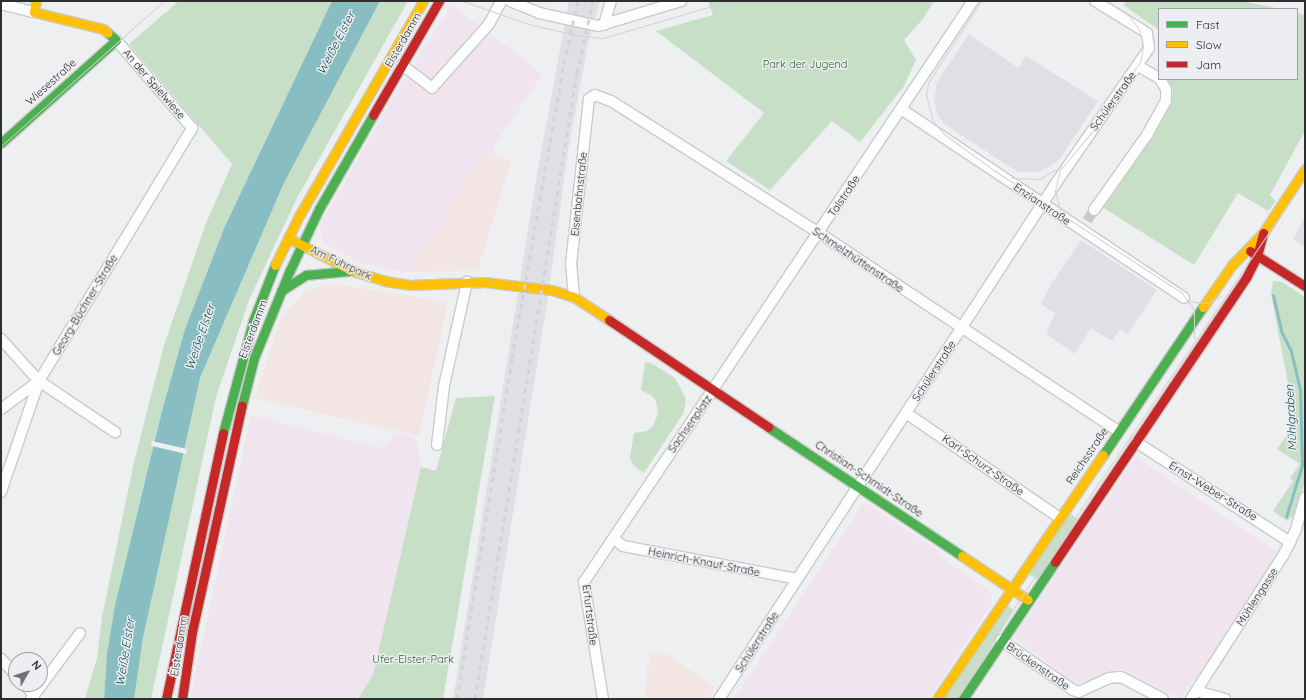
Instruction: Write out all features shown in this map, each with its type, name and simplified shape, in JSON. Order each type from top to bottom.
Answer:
[{"type":"main road","points":[[36,1],[34,12],[103,29],[116,40]]},
{"type":"main road","name":"Elsterdamm","points":[[166,699],[236,375],[263,296],[288,238],[333,154],[423,1]]},
{"type":"main road","name":"Elsterdamm","points":[[182,699],[192,632],[241,406],[254,358],[281,292],[319,209],[439,1]]},
{"type":"main road","name":"Wiesestraße","points":[[1,143],[116,40]]},
{"type":"main road","name":"Reichsstraße","points":[[937,699],[1232,265],[1246,248],[1263,233],[1305,169]]},
{"type":"main road","name":"Reichsstraße","points":[[963,699],[1001,640],[1244,280],[1257,256],[1263,233]]},
{"type":"main road","name":"Am Fuhrpark","points":[[288,238],[353,271],[385,281],[410,285],[467,282],[552,290],[574,296]]},
{"type":"main road","points":[[1246,248],[1305,286]]},
{"type":"main road","points":[[281,292],[306,275],[353,271]]},
{"type":"main road","name":"Sachsenplatz","points":[[574,296],[713,391]]},
{"type":"main road","name":"Christian-Schmidt-Straße","points":[[713,391],[1028,600]]},
{"type":"main road","points":[[1118,431],[1136,442]]},
{"type":"street","points":[[402,65],[432,88],[489,24],[501,1]]},
{"type":"street","points":[[510,1],[556,18],[593,26],[604,25],[681,1]]},
{"type":"street","points":[[604,25],[611,1]]},
{"type":"street","name":"Talstraße","points":[[713,391],[973,1]]},
{"type":"street","name":"Schülerstraße","points":[[719,699],[1043,204],[1138,66],[1150,43],[1147,33],[1095,1]]},
{"type":"street","points":[[1,4],[34,12]]},
{"type":"street","name":"An der Spielwiese","points":[[116,40],[192,128]]},
{"type":"street","points":[[1138,66],[1158,78]]},
{"type":"street","points":[[1094,210],[1148,136],[1166,101],[1166,89],[1161,80]]},
{"type":"street","name":"Schmelzhüttenstraße","points":[[595,95],[611,101],[819,233],[1118,431]]},
{"type":"street","name":"Eisenbahnstraße","points":[[574,296],[571,264],[589,99],[595,95]]},
{"type":"street","name":"Enzianstraße","points":[[902,109],[1043,204],[1084,225],[1184,298]]},
{"type":"street","name":"Georg-Büchner-Straße","points":[[1,492],[39,381],[192,128]]},
{"type":"street","points":[[437,445],[444,386],[467,282]]},
{"type":"street","points":[[1,339],[39,381],[115,432]]},
{"type":"street","points":[[1,409],[39,381]]},
{"type":"street","name":"Sachsenplatz","points":[[614,539],[713,391]]},
{"type":"street","name":"Karl-Schurz-Straße","points":[[906,413],[1060,518]]},
{"type":"street","name":"Ernst-Weber-Straße","points":[[1136,442],[1290,542]]},
{"type":"street","name":"Mühlengasse","points":[[1193,695],[1284,554],[1290,542],[1305,497]]},
{"type":"street","name":"Heinrich-Knauf-Straße","points":[[614,539],[623,546],[797,580]]},
{"type":"street","name":"Erfurtstraße","points":[[603,699],[584,582],[614,539]]},
{"type":"street","points":[[32,697],[80,633]]},
{"type":"street","name":"Brückenstraße","points":[[1001,640],[1073,690],[1079,692],[1109,678],[1121,677],[1163,699]]},
{"type":"street","points":[[1,658],[8,666]]},
{"type":"street","points":[[1193,695],[1225,699]]},
{"type":"shaded area","points":[[569,1],[600,1],[588,44],[568,151],[547,303],[483,699],[453,699],[537,174]]},
{"type":"shaded area","points":[[452,5],[543,74],[497,141],[457,271],[406,272],[363,264],[324,243],[320,233],[322,221],[403,81]]},
{"type":"shaded area","points":[[969,34],[1018,68],[1026,56],[1098,101],[1059,160],[1049,167],[1038,172],[1018,172],[944,124],[937,114],[934,100],[937,82]]},
{"type":"shaded area","points":[[488,151],[511,161],[478,269],[409,269],[452,210],[448,205]]},
{"type":"shaded area","points":[[1305,217],[1305,247],[1293,239]]},
{"type":"shaded area","points":[[1081,240],[1157,290],[1128,334],[1120,329],[1112,341],[1091,328],[1075,354],[1046,334],[1055,313],[1041,304],[1050,286]]},
{"type":"shaded area","points":[[336,284],[445,302],[447,306],[419,436],[255,398],[280,321],[296,300],[306,292],[322,285]]},
{"type":"shaded area","points":[[251,415],[383,448],[394,436],[403,434],[412,438],[418,445],[421,467],[373,675],[358,699],[190,699]]},
{"type":"shaded area","points":[[1136,457],[1280,554],[1213,656],[1180,699],[1119,669],[1083,683],[1074,683],[1014,637]]},
{"type":"shaded area","points":[[864,502],[937,550],[943,558],[988,590],[992,596],[992,603],[929,699],[734,699]]},
{"type":"shaded area","points":[[649,652],[667,654],[715,687],[707,699],[644,699],[647,679],[646,667],[651,666]]},
{"type":"green space","points":[[179,1],[332,1],[225,226],[185,329],[162,411],[115,605],[107,653],[104,699],[85,699],[97,658],[102,617],[134,462],[164,345],[206,223],[232,164],[129,44]]},
{"type":"green space","points":[[380,1],[408,1],[297,198],[249,300],[216,397],[151,699],[134,699],[143,638],[200,378],[283,185]]},
{"type":"green space","name":"Park der Jugend","points":[[708,1],[934,1],[923,19],[904,40],[916,60],[904,86],[860,142],[832,121],[770,190],[726,161],[764,113],[656,31],[713,15]]},
{"type":"green space","points":[[1126,1],[1243,1],[1275,8],[1158,8],[1158,29],[1123,5]]},
{"type":"green space","points":[[1298,13],[1305,15],[1305,131],[1270,195],[1276,201],[1268,211],[1238,193],[1194,265],[1099,205],[1167,106],[1173,91],[1168,80],[1298,80]]},
{"type":"green space","points":[[1273,281],[1282,282],[1305,297],[1305,481],[1296,514],[1287,521],[1273,511],[1293,481],[1290,478],[1300,464],[1277,449],[1293,427],[1293,410],[1271,294]]},
{"type":"green space","points":[[645,362],[651,363],[675,378],[686,399],[684,412],[644,473],[634,466],[630,458],[634,433],[647,431],[653,426],[658,414],[656,401],[651,395],[641,390]]},
{"type":"green space","name":"Ufer-Elster-Park","points":[[495,396],[443,699],[358,699],[373,675],[421,467],[436,471],[456,398]]},
{"type":"green space","points":[[1067,512],[1078,519],[1039,581],[1028,574]]},
{"type":"green space","points":[[1008,606],[1014,610],[959,699],[940,699]]},
{"type":"water","name":"Weiße Elster","points":[[332,1],[380,1],[283,185],[200,378],[143,638],[134,699],[104,699],[107,653],[115,605],[162,411],[185,329],[225,226]]},
{"type":"pier","points":[[152,441],[187,449],[186,454],[151,446]]},
{"type":"waterway","name":"Mühlgraben","points":[[1273,295],[1282,333],[1291,351],[1300,389],[1302,465],[1286,517]]},
{"type":"tunnel","points":[[1087,221],[1094,210]]},
{"type":"tram line","points":[[1,146],[164,1]]},
{"type":"tram line","points":[[463,1],[528,24],[577,35],[603,38],[729,1]]},
{"type":"tram line","points":[[981,1],[928,83],[926,95],[933,121],[944,134],[995,171],[1182,293],[1194,310],[1194,338]]},
{"type":"tram line","points":[[1061,214],[1055,191],[1060,170],[1101,121],[1141,60],[1143,45],[1139,29],[1128,15],[1107,1]]},
{"type":"tram line","points":[[1011,178],[1039,179],[1061,167]]},
{"type":"tram line","points":[[952,699],[1305,179]]},
{"type":"tram line","points":[[1187,301],[1207,303],[1221,296]]},
{"type":"railway","points":[[457,699],[512,358],[564,64],[578,1]]},
{"type":"railway","points":[[475,699],[577,73],[593,1]]},
{"type":"traffic: fast","points":[[1,143],[116,40],[108,33]]},
{"type":"traffic: fast","points":[[242,405],[254,358],[290,270],[319,209],[373,115]]},
{"type":"traffic: fast","points":[[223,433],[253,321],[275,265]]},
{"type":"traffic: fast","points":[[281,291],[306,275],[349,271]]},
{"type":"traffic: fast","points":[[1103,455],[1203,307]]},
{"type":"traffic: fast","points":[[768,427],[962,556]]},
{"type":"traffic: fast","points":[[963,699],[1055,562]]},
{"type":"traffic: slow","points":[[36,1],[34,12],[103,29],[108,33]]},
{"type":"traffic: slow","points":[[275,265],[299,216],[423,1]]},
{"type":"traffic: slow","points":[[1203,307],[1232,265],[1263,233],[1305,169]]},
{"type":"traffic: slow","points":[[288,238],[353,271],[385,281],[410,285],[484,282],[552,290],[574,297],[609,320]]},
{"type":"traffic: slow","points":[[937,699],[1103,455]]},
{"type":"traffic: slow","points":[[962,556],[1028,600]]},
{"type":"traffic: jam","points":[[373,115],[439,1]]},
{"type":"traffic: jam","points":[[1055,562],[1247,276],[1257,256],[1263,233]]},
{"type":"traffic: jam","points":[[1250,251],[1305,286]]},
{"type":"traffic: jam","points":[[609,320],[768,427]]},
{"type":"traffic: jam","points":[[182,699],[192,632],[242,405]]},
{"type":"traffic: jam","points":[[166,699],[223,433]]}]
